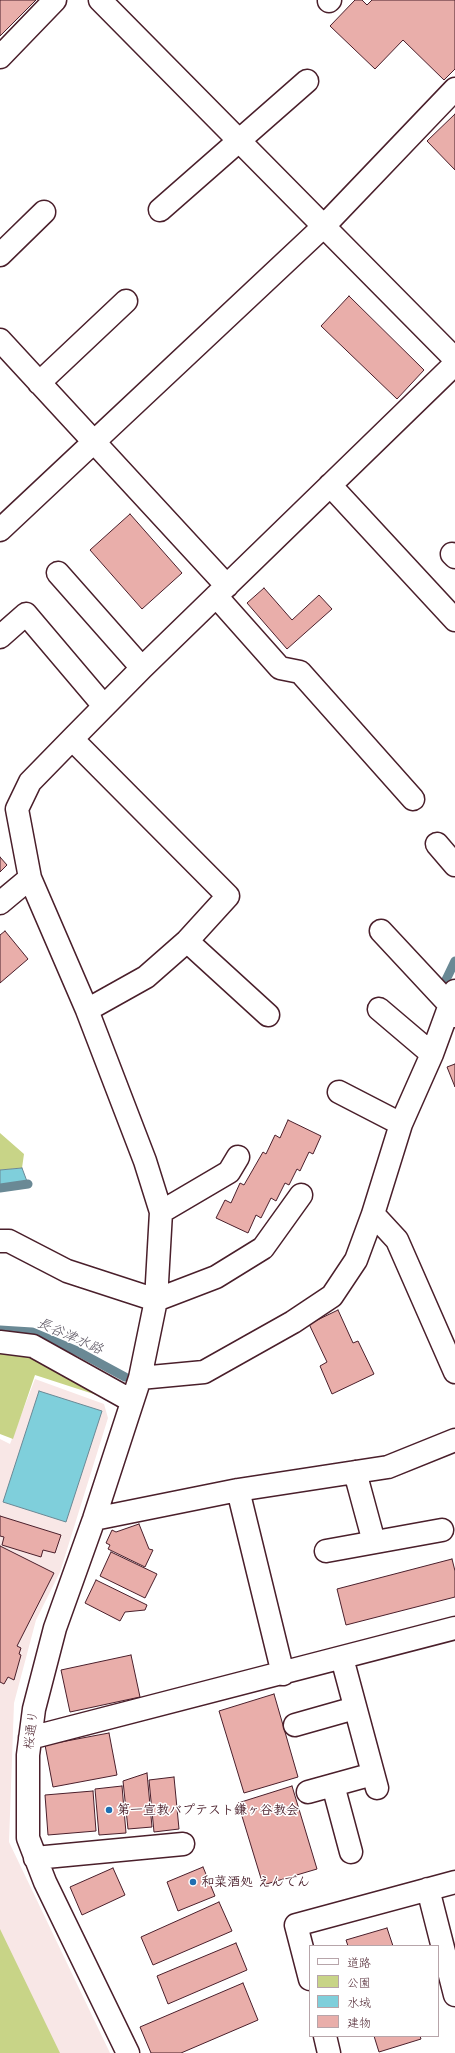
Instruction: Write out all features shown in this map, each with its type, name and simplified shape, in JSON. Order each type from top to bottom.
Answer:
[{"type":"street","points":[[0,57],[55,0]]},
{"type":"street","points":[[100,0],[455,359]]},
{"type":"street","points":[[160,210],[307,81]]},
{"type":"street","points":[[0,530],[324,226],[455,89]]},
{"type":"street","points":[[0,255],[44,212]]},
{"type":"street","points":[[39,383],[126,302]]},
{"type":"street","points":[[0,340],[93,442],[221,591],[280,668],[300,672],[413,799]]},
{"type":"street","points":[[238,1157],[229,1172],[161,1212],[145,1161],[87,1010],[30,878],[9,809],[30,782],[142,668],[455,364]]},
{"type":"street","points":[[330,485],[455,620]]},
{"type":"street","points":[[58,573],[142,668]]},
{"type":"street","points":[[0,637],[26,614],[104,706]]},
{"type":"street","points":[[72,739],[228,896],[187,940],[146,977],[87,1010]]},
{"type":"street","points":[[437,844],[455,865]]},
{"type":"street","points":[[0,903],[30,878]]},
{"type":"street","points":[[140,1378],[204,1372],[293,1322],[332,1296],[356,1260],[373,1214],[401,1124],[453,1004],[380,931]]},
{"type":"street","points":[[187,940],[268,1015]]},
{"type":"street","points":[[379,1009],[432,1054]]},
{"type":"street","points":[[339,1092],[401,1124]]},
{"type":"street","points":[[0,1241],[9,1241],[67,1271],[156,1300],[216,1278],[263,1248],[301,1195]]},
{"type":"street","name":"桜通り","points":[[128,2053],[34,1858],[28,1838],[28,1755],[34,1709],[55,1628],[94,1519],[140,1378],[156,1300],[161,1212]]},
{"type":"street","points":[[373,1214],[397,1240],[455,1372]]},
{"type":"street","points":[[0,1342],[33,1346],[132,1401]]},
{"type":"street","points":[[94,1519],[238,1490],[388,1467],[455,1440]]},
{"type":"street","points":[[355,1472],[374,1542]]},
{"type":"street","points":[[238,1490],[283,1674]]},
{"type":"street","points":[[326,1551],[442,1530]]},
{"type":"street","points":[[30,1738],[283,1674],[455,1628]]},
{"type":"street","points":[[308,1792],[333,1785],[375,1781],[342,1658]]},
{"type":"street","points":[[295,1725],[355,1708]]},
{"type":"street","points":[[333,1785],[351,1852]]},
{"type":"street","points":[[34,1858],[183,1844]]},
{"type":"street","points":[[309,1975],[296,1925],[455,1882]]},
{"type":"street","points":[[428,1889],[455,1995]]},
{"type":"street","points":[[325,2037],[330,2053]]},
{"type":"shaded area","points":[[35,1379],[104,1404],[108,1418],[60,1572],[36,1620],[14,1703],[9,1842],[110,2053],[0,2053],[0,1439],[10,1444]]},
{"type":"green space","points":[[0,1133],[24,1154],[22,1168],[0,1170]]},
{"type":"green space","points":[[0,1352],[31,1357],[112,1400],[35,1375],[13,1439],[0,1434]]},
{"type":"green space","points":[[0,1929],[60,2053],[0,2053]]},
{"type":"water","points":[[22,1168],[28,1184],[0,1188],[0,1170]]},
{"type":"water","points":[[39,1391],[102,1411],[66,1522],[3,1502]]},
{"type":"building","points":[[0,0],[36,0],[0,36]]},
{"type":"building","points":[[355,0],[362,0],[367,5],[372,0],[455,0],[455,69],[444,80],[403,40],[375,69],[330,26]]},
{"type":"building","points":[[455,114],[455,170],[427,141]]},
{"type":"building","points":[[349,296],[424,370],[397,399],[321,326]]},
{"type":"building","points":[[130,514],[182,573],[142,609],[90,550]]},
{"type":"building","points":[[264,588],[292,620],[319,595],[332,609],[287,649],[247,603]]},
{"type":"building","points":[[0,857],[7,865],[0,872]]},
{"type":"building","points":[[5,931],[28,959],[0,983],[0,935]]},
{"type":"building","points":[[455,1064],[455,1087],[447,1067]]},
{"type":"building","points":[[288,1120],[321,1136],[313,1154],[309,1152],[300,1171],[297,1169],[289,1185],[285,1183],[276,1201],[271,1198],[261,1218],[256,1215],[248,1233],[216,1218],[225,1200],[231,1203],[240,1183],[244,1185],[263,1152],[266,1154],[275,1135],[280,1138]]},
{"type":"building","points":[[338,1310],[353,1343],[358,1341],[374,1374],[332,1394],[320,1366],[327,1362],[309,1324]]},
{"type":"building","points":[[0,1516],[61,1535],[55,1553],[43,1550],[41,1557],[2,1545],[4,1537],[0,1536]]},
{"type":"building","points":[[139,1524],[149,1549],[153,1550],[145,1567],[108,1549],[110,1545],[106,1543],[112,1530],[116,1532]]},
{"type":"building","points":[[0,1546],[54,1573],[17,1646],[21,1648],[19,1654],[21,1655],[14,1680],[8,1677],[4,1684],[0,1682]]},
{"type":"building","points":[[111,1552],[157,1574],[145,1598],[100,1576]]},
{"type":"building","points":[[452,1559],[455,1571],[455,1597],[346,1625],[337,1589]]},
{"type":"building","points":[[96,1580],[147,1605],[145,1610],[125,1612],[120,1621],[85,1603]]},
{"type":"building","points":[[131,1655],[140,1697],[70,1712],[61,1670]]},
{"type":"building","points":[[274,1694],[298,1777],[244,1793],[219,1711]]},
{"type":"building","points":[[109,1733],[117,1775],[53,1787],[45,1745]]},
{"type":"building","points":[[147,1773],[152,1827],[128,1829],[123,1781]]},
{"type":"building","points":[[174,1777],[179,1829],[154,1832],[149,1780]]},
{"type":"building","points":[[122,1786],[126,1833],[99,1835],[95,1789]]},
{"type":"building","points":[[292,1786],[317,1869],[263,1885],[238,1803]]},
{"type":"building","points":[[93,1791],[96,1831],[48,1835],[45,1795]]},
{"type":"building","points":[[203,1867],[215,1896],[178,1911],[167,1882]]},
{"type":"building","points":[[113,1868],[125,1895],[82,1915],[70,1887]]},
{"type":"building","points":[[219,1902],[232,1931],[153,1965],[141,1937]]},
{"type":"building","points":[[387,1928],[393,1945],[348,1945],[346,1940]]},
{"type":"building","points":[[236,1943],[247,1970],[168,2004],[157,1976]]},
{"type":"building","points":[[243,1983],[258,2020],[181,2053],[151,2053],[140,2027]]},
{"type":"building","points":[[374,2037],[420,2037],[421,2039],[379,2052]]},
{"type":"waterway","name":"長谷津水路","points":[[444,984],[455,961]]},
{"type":"waterway","points":[[0,1188],[28,1184]]},
{"type":"waterway","name":"長谷津水路","points":[[0,1330],[32,1332],[77,1351],[125,1377]]},
{"type":"place","name":"第一宣教バプテスト鎌ヶ谷教会","points":[[109,1810]]},
{"type":"place","name":"和菜酒処 えんでん","points":[[193,1882]]}]
